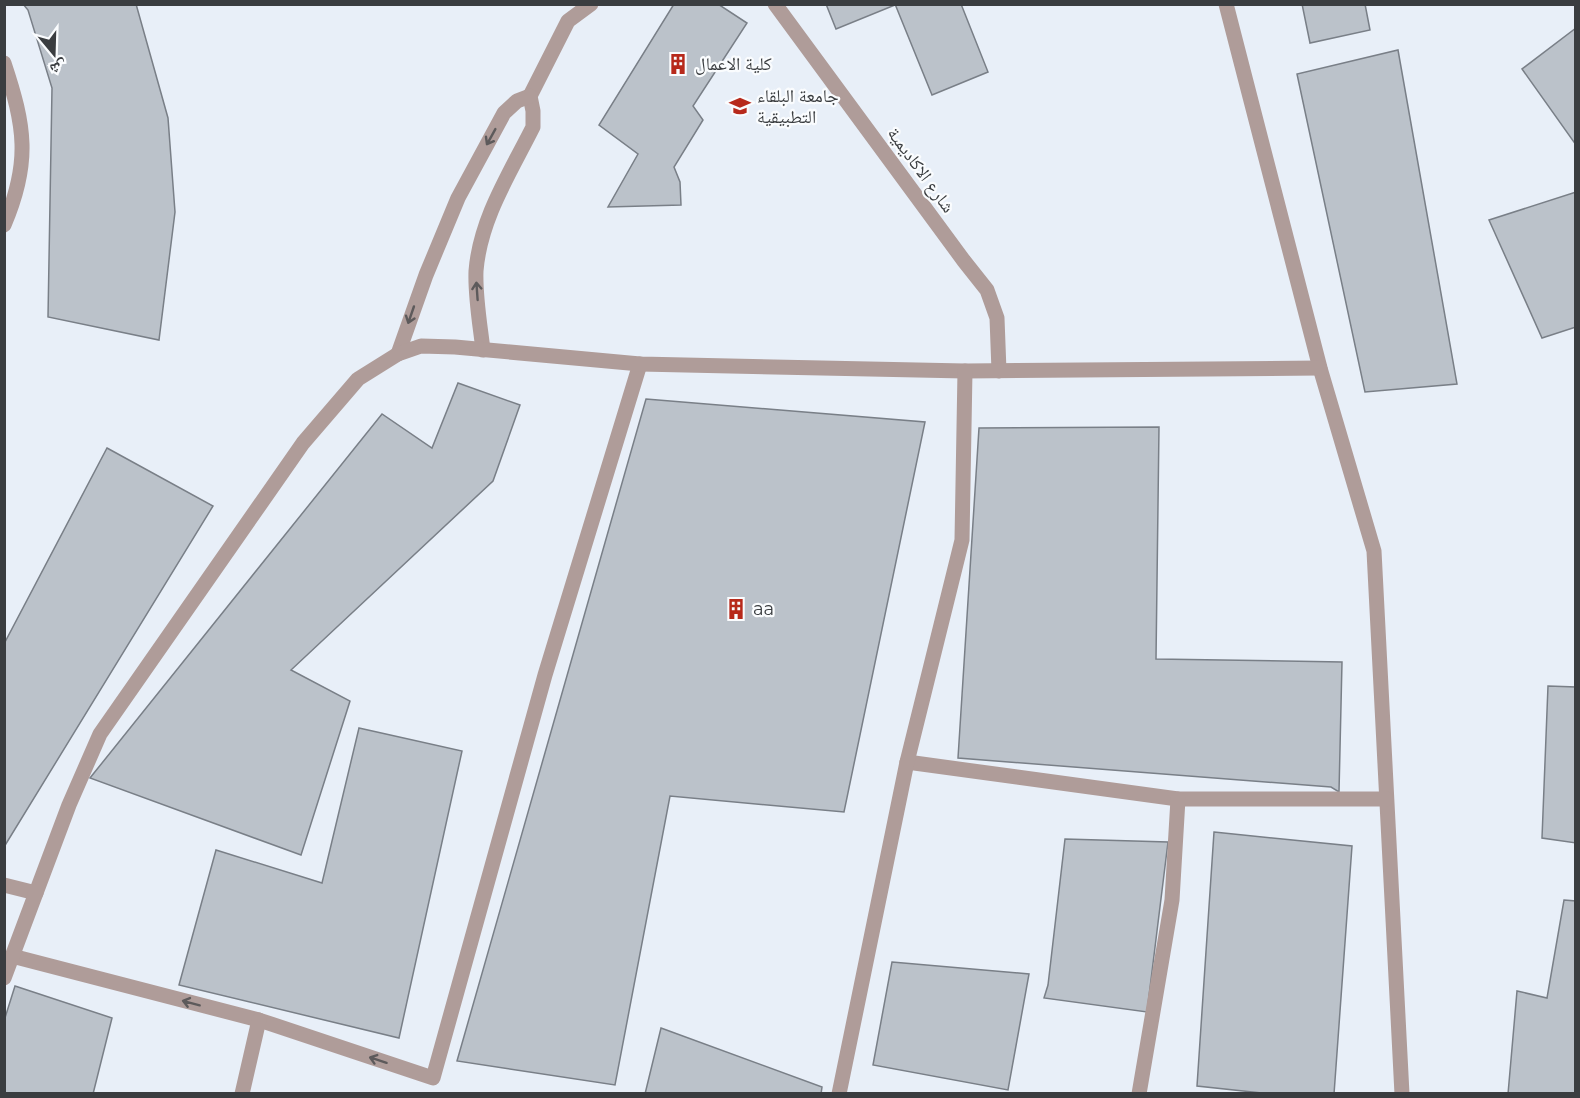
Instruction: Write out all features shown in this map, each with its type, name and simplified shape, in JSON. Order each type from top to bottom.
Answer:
[{"type":"street","points":[[567,4],[568,21]]},
{"type":"street","points":[[483,350],[476,291],[478,255],[486,220],[533,127],[530,96],[568,21],[591,4]]},
{"type":"street","name":"شارع الاكاديمية","points":[[775,4],[987,290],[997,318],[999,371]]},
{"type":"street","points":[[1226,4],[1320,368],[1374,551],[1402,1094]]},
{"type":"street","points":[[4,63],[18,104],[24,149],[15,200],[4,225]]},
{"type":"street","points":[[398,354],[426,275],[458,198],[504,113],[517,101],[530,96]]},
{"type":"street","points":[[4,978],[69,805],[100,734],[303,443],[358,379],[398,354],[421,346],[640,364],[965,371],[1320,368]]},
{"type":"street","points":[[12,956],[259,1020],[434,1078],[545,675],[640,364]]},
{"type":"street","points":[[838,1094],[907,762],[962,540],[965,371]]},
{"type":"street","points":[[907,762],[1178,799],[1386,799]]},
{"type":"street","points":[[1139,1094],[1172,900],[1178,799]]},
{"type":"street","points":[[4,885],[36,893]]},
{"type":"street","points":[[242,1094],[259,1020]]},
{"type":"building","points":[[23,4],[136,4],[168,118],[175,212],[159,340],[48,317],[52,88],[28,10]]},
{"type":"building","name":"كلية الاعمال","points":[[674,4],[718,4],[747,23],[693,106],[703,120],[674,167],[680,182],[681,205],[608,207],[638,154],[599,125]]},
{"type":"building","points":[[826,4],[895,4],[895,5],[836,29]]},
{"type":"building","points":[[895,4],[961,4],[988,72],[932,95]]},
{"type":"building","points":[[1302,4],[1365,4],[1370,30],[1310,43]]},
{"type":"building","points":[[1576,28],[1576,145],[1522,69]]},
{"type":"building","points":[[1398,50],[1457,384],[1365,392],[1297,74]]},
{"type":"building","points":[[1576,192],[1576,327],[1542,338],[1489,220]]},
{"type":"building","points":[[458,383],[520,405],[493,481],[291,670],[350,701],[301,855],[90,778],[382,414],[432,448]]},
{"type":"building","name":"aa","points":[[646,399],[925,422],[844,812],[670,796],[615,1085],[457,1061]]},
{"type":"building","points":[[1159,427],[1156,659],[1342,662],[1339,792],[1331,787],[958,758],[979,428]]},
{"type":"building","points":[[107,448],[213,506],[4,847],[4,644]]},
{"type":"building","points":[[1548,686],[1576,687],[1576,843],[1542,838]]},
{"type":"building","points":[[359,728],[462,751],[399,1038],[179,985],[216,850],[322,883]]},
{"type":"building","points":[[1214,832],[1352,846],[1334,1094],[1271,1094],[1197,1086]]},
{"type":"building","points":[[1065,839],[1168,842],[1147,1012],[1044,998],[1048,985]]},
{"type":"building","points":[[1564,900],[1576,901],[1576,1094],[1508,1094],[1517,991],[1547,998]]},
{"type":"building","points":[[892,962],[1029,974],[1008,1090],[873,1065]]},
{"type":"building","points":[[15,986],[112,1018],[93,1094],[4,1094],[4,1021]]},
{"type":"building","points":[[661,1028],[822,1087],[821,1094],[645,1094]]},
{"type":"place","name":"كلية الاعمال","points":[[678,64]]},
{"type":"place","name":"جامعة البلقاء التطبيقية","points":[[740,106]]},
{"type":"place","name":"aa","points":[[736,609]]}]
